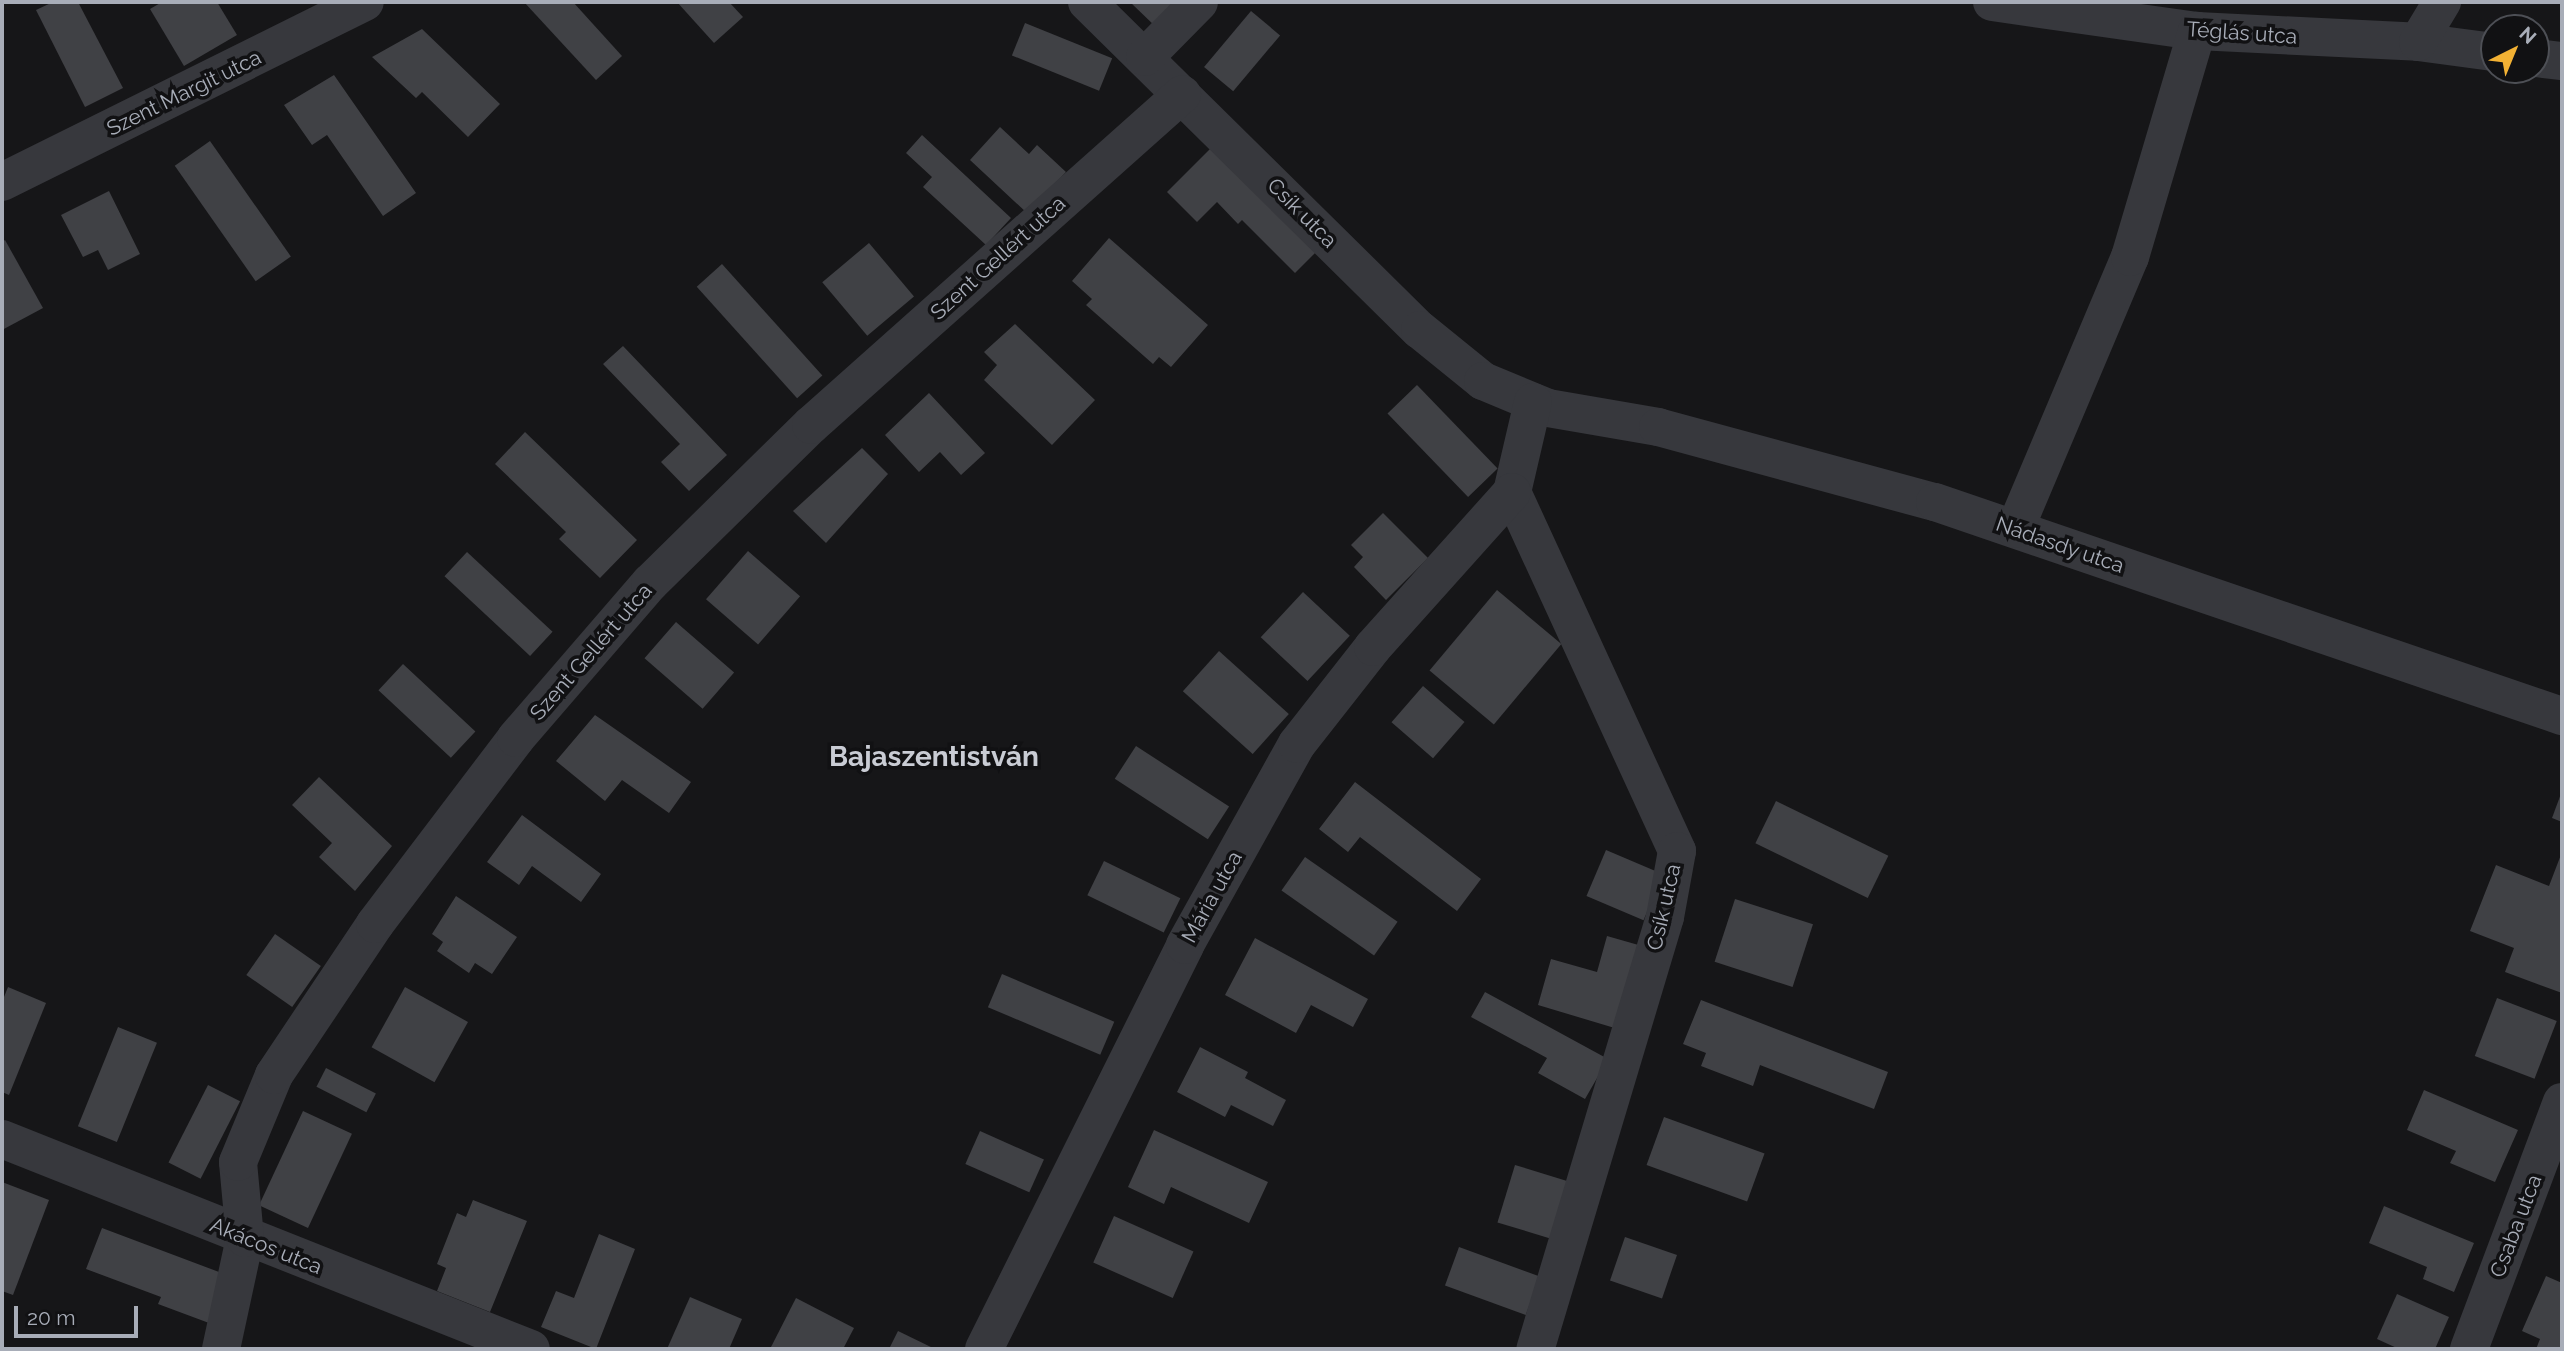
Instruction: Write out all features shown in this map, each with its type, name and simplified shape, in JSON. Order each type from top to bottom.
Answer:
[{"type":"street","name":"Szent Margit utca","points":[[2,181],[365,2]]},
{"type":"street","name":"Csík utca","points":[[1087,2],[1420,330],[1483,381],[1541,405]]},
{"type":"street","points":[[1144,57],[1199,2]]},
{"type":"street","name":"Téglás utca","points":[[1992,2],[2197,31],[2418,42],[2480,50]]},
{"type":"street","points":[[2418,42],[2442,2]]},
{"type":"street","points":[[2015,529],[2130,257],[2197,31]]},
{"type":"street","name":"Szent Gellért utca","points":[[221,1349],[245,1238],[238,1163],[274,1075],[375,924],[516,738],[650,583],[811,425],[1182,94]]},
{"type":"street","points":[[1512,492],[1541,405]]},
{"type":"street","name":"Nádasdy utca","points":[[1541,405],[1658,426],[1936,502],[2562,716]]},
{"type":"street","name":"Csík utca","points":[[1512,492],[1676,851],[1665,917],[1535,1349]]},
{"type":"street","name":"Mária utca","points":[[984,1349],[1185,945],[1297,744],[1373,647],[1512,492]]},
{"type":"street","name":"Csaba utca","points":[[2469,1349],[2562,1102]]},
{"type":"street","name":"Akácos utca","points":[[2,1139],[245,1238],[531,1349]]},
{"type":"building","points":[[53,2],[78,2],[123,88],[85,107],[36,10]]},
{"type":"building","points":[[162,2],[217,2],[237,35],[184,66],[150,9]]},
{"type":"building","points":[[524,2],[573,2],[622,56],[596,80]]},
{"type":"building","points":[[677,2],[729,2],[743,17],[714,43]]},
{"type":"building","points":[[1130,2],[1182,2],[1157,28]]},
{"type":"building","points":[[1251,11],[1280,35],[1233,91],[1204,67]]},
{"type":"building","points":[[1025,23],[1112,58],[1099,91],[1012,55]]},
{"type":"building","points":[[422,29],[500,104],[468,137],[422,92],[416,98],[372,57]]},
{"type":"building","points":[[334,75],[416,193],[383,216],[327,135],[312,145],[284,105]]},
{"type":"building","points":[[1000,127],[1029,154],[1037,145],[1066,172],[1027,213],[970,160]]},
{"type":"building","points":[[922,135],[1011,218],[986,245],[923,187],[932,177],[906,153]]},
{"type":"building","points":[[210,141],[291,257],[256,281],[175,166]]},
{"type":"building","points":[[1217,142],[1322,246],[1295,273],[1242,220],[1238,224],[1217,202],[1197,222],[1167,192]]},
{"type":"building","points":[[109,191],[140,254],[108,270],[98,250],[83,257],[61,215]]},
{"type":"building","points":[[1109,238],[1208,325],[1171,367],[1159,357],[1153,364],[1086,305],[1092,299],[1072,281]]},
{"type":"building","points":[[5,240],[43,308],[2,330],[2,242]]},
{"type":"building","points":[[869,243],[914,297],[867,336],[822,282]]},
{"type":"building","points":[[722,264],[822,375],[797,398],[697,287]]},
{"type":"building","points":[[1015,324],[1095,400],[1052,445],[984,380],[997,365],[984,352]]},
{"type":"building","points":[[623,346],[727,455],[689,491],[661,462],[680,444],[603,364]]},
{"type":"building","points":[[1417,385],[1498,468],[1468,497],[1388,413]]},
{"type":"building","points":[[929,393],[985,453],[961,475],[940,452],[919,472],[885,435]]},
{"type":"building","points":[[525,432],[637,540],[600,578],[559,539],[566,532],[495,464]]},
{"type":"building","points":[[862,448],[888,474],[826,543],[793,511]]},
{"type":"building","points":[[1383,513],[1428,558],[1386,600],[1354,567],[1363,557],[1351,545]]},
{"type":"building","points":[[748,551],[800,596],[758,645],[706,599]]},
{"type":"building","points":[[467,552],[553,632],[530,656],[444,576]]},
{"type":"building","points":[[1497,590],[1561,644],[1494,724],[1430,670]]},
{"type":"building","points":[[1303,592],[1350,636],[1308,681],[1261,637]]},
{"type":"building","points":[[676,622],[734,673],[703,709],[645,658]]},
{"type":"building","points":[[1219,651],[1289,714],[1253,754],[1183,691]]},
{"type":"building","points":[[403,664],[475,732],[451,758],[378,690]]},
{"type":"building","points":[[1423,686],[1465,722],[1433,758],[1392,722]]},
{"type":"building","points":[[595,715],[691,782],[669,813],[622,780],[605,801],[556,761]]},
{"type":"building","points":[[1136,746],[1229,806],[1208,839],[1115,779]]},
{"type":"building","points":[[319,777],[392,846],[355,891],[319,857],[332,843],[292,805]]},
{"type":"building","points":[[1355,782],[1481,879],[1457,911],[1360,837],[1348,852],[1319,829]]},
{"type":"building","points":[[2562,791],[2562,822],[2552,818]]},
{"type":"building","points":[[1776,801],[1888,856],[1868,898],[1755,843]]},
{"type":"building","points":[[522,815],[601,874],[581,902],[532,866],[519,885],[487,862]]},
{"type":"building","points":[[1606,850],[1663,874],[1644,920],[1586,896]]},
{"type":"building","points":[[2562,852],[2562,993],[2505,972],[2514,948],[2470,931],[2496,865],[2549,886]]},
{"type":"building","points":[[1305,857],[1398,922],[1374,955],[1281,891]]},
{"type":"building","points":[[1104,861],[1180,898],[1164,932],[1087,895]]},
{"type":"building","points":[[456,896],[517,937],[492,974],[475,963],[469,973],[437,951],[443,942],[432,934]]},
{"type":"building","points":[[1735,899],[1813,924],[1793,987],[1715,962]]},
{"type":"building","points":[[275,934],[321,966],[292,1007],[246,975]]},
{"type":"building","points":[[1607,936],[1642,946],[1618,1029],[1538,1005],[1551,959],[1597,972]]},
{"type":"building","points":[[1255,938],[1368,999],[1353,1027],[1311,1005],[1296,1033],[1225,995]]},
{"type":"building","points":[[1002,974],[1114,1022],[1100,1055],[988,1007]]},
{"type":"building","points":[[8,987],[46,1003],[9,1095],[2,1092],[2,1002]]},
{"type":"building","points":[[405,987],[468,1022],[435,1082],[372,1047]]},
{"type":"building","points":[[1485,992],[1608,1059],[1585,1099],[1538,1073],[1547,1058],[1471,1017]]},
{"type":"building","points":[[2497,998],[2557,1021],[2535,1079],[2475,1056]]},
{"type":"building","points":[[1701,1000],[1888,1072],[1874,1109],[1760,1065],[1753,1086],[1701,1066],[1706,1053],[1683,1044]]},
{"type":"building","points":[[118,1027],[157,1043],[117,1142],[78,1126]]},
{"type":"building","points":[[1200,1047],[1248,1072],[1245,1078],[1286,1100],[1273,1126],[1231,1105],[1225,1117],[1177,1092]]},
{"type":"building","points":[[326,1068],[376,1093],[366,1112],[316,1087]]},
{"type":"building","points":[[208,1085],[240,1101],[201,1179],[169,1163]]},
{"type":"building","points":[[2424,1090],[2518,1130],[2495,1182],[2450,1163],[2456,1151],[2407,1130]]},
{"type":"building","points":[[303,1111],[352,1134],[308,1228],[259,1205]]},
{"type":"building","points":[[1664,1117],[1765,1154],[1747,1202],[1647,1165]]},
{"type":"building","points":[[1154,1130],[1268,1182],[1249,1223],[1171,1187],[1164,1204],[1128,1187]]},
{"type":"building","points":[[980,1131],[1044,1159],[1029,1192],[965,1164]]},
{"type":"building","points":[[1515,1165],[1574,1183],[1557,1241],[1497,1222]]},
{"type":"building","points":[[2,1182],[49,1200],[13,1295],[2,1291]]},
{"type":"building","points":[[473,1200],[527,1221],[490,1312],[437,1291],[446,1268],[437,1264],[457,1213],[466,1217]]},
{"type":"building","points":[[2384,1206],[2474,1243],[2454,1292],[2423,1279],[2427,1267],[2369,1243]]},
{"type":"building","points":[[1114,1216],[1193,1251],[1173,1298],[1093,1263]]},
{"type":"building","points":[[102,1228],[227,1275],[209,1323],[158,1304],[161,1297],[86,1269]]},
{"type":"building","points":[[599,1234],[635,1249],[596,1349],[541,1327],[556,1291],[574,1298]]},
{"type":"building","points":[[1625,1237],[1677,1255],[1662,1298],[1610,1280]]},
{"type":"building","points":[[1459,1247],[1540,1276],[1526,1315],[1445,1286]]},
{"type":"building","points":[[2546,1276],[2562,1283],[2562,1349],[2536,1349],[2540,1339],[2522,1331]]},
{"type":"building","points":[[2397,1294],[2449,1317],[2435,1349],[2399,1349],[2377,1339]]},
{"type":"building","points":[[690,1297],[742,1319],[729,1349],[667,1349]]},
{"type":"building","points":[[796,1298],[854,1328],[843,1349],[770,1349]]},
{"type":"building","points":[[898,1331],[935,1349],[889,1349]]},
{"type":"district","name":"Bajaszentistván","points":[[934,757]]}]
